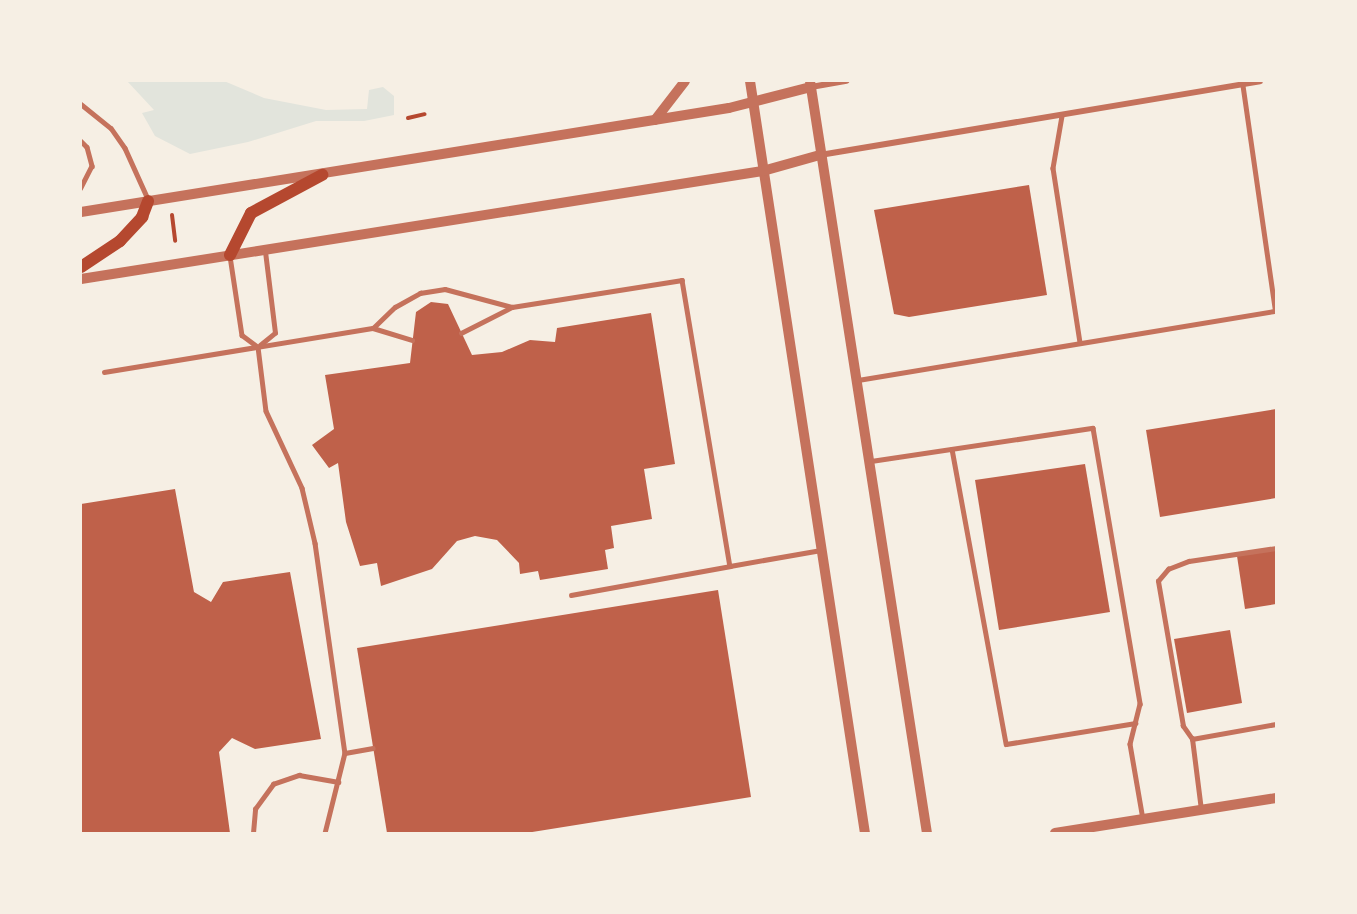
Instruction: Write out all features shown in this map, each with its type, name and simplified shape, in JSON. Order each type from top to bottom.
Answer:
[{"type":"main road","points":[[230,255],[251,213],[322,175]]},
{"type":"main road","points":[[81,267],[120,241],[142,217],[148,201]]},
{"type":"street","points":[[655,120],[685,81]]},
{"type":"street","points":[[750,81],[865,833]]},
{"type":"street","points":[[81,212],[655,120],[754,103],[811,84],[846,81]]},
{"type":"street","points":[[81,279],[763,171],[820,155],[1260,81]]},
{"type":"street","points":[[811,84],[820,155],[927,833]]},
{"type":"street","points":[[1055,833],[1276,798]]},
{"type":"lane","points":[[855,380],[1275,311],[1242,83]]},
{"type":"lane","points":[[81,104],[111,128],[130,154],[148,201]]},
{"type":"lane","points":[[1062,116],[1053,168],[1080,343]]},
{"type":"lane","points":[[81,141],[87,147],[92,166],[81,188]]},
{"type":"lane","points":[[258,347],[275,333],[264,250]]},
{"type":"lane","points":[[230,255],[242,335],[258,347],[266,411],[302,488],[315,543],[345,753],[325,833]]},
{"type":"lane","points":[[461,333],[512,307],[682,280],[730,566]]},
{"type":"lane","points":[[373,328],[395,307],[420,293],[444,289],[512,307]]},
{"type":"lane","points":[[104,372],[373,328],[412,340]]},
{"type":"lane","points":[[868,461],[1093,428],[1140,704],[1130,744],[1143,819]]},
{"type":"lane","points":[[951,449],[1006,744],[1135,723]]},
{"type":"lane","points":[[1201,810],[1192,739],[1183,726],[1158,581],[1168,569],[1188,561],[1276,548]]},
{"type":"lane","points":[[571,595],[822,550]]},
{"type":"lane","points":[[1192,739],[1276,724]]},
{"type":"lane","points":[[345,753],[373,748]]},
{"type":"lane","points":[[253,833],[255,809],[273,784],[299,775],[338,782]]},
{"type":"path","points":[[408,118],[425,114]]},
{"type":"path","points":[[171,208],[175,241]]},
{"type":"shaded area","points":[[127,81],[224,81],[264,98],[326,110],[367,109],[369,90],[383,87],[394,96],[394,115],[364,121],[316,121],[248,142],[190,154],[155,136],[142,113],[154,110]]},
{"type":"building","points":[[1029,185],[1047,295],[909,317],[894,314],[874,210]]},
{"type":"building","points":[[431,302],[448,304],[472,355],[502,352],[530,340],[555,342],[557,328],[651,313],[675,464],[644,469],[652,519],[611,526],[614,548],[605,550],[608,569],[540,580],[538,571],[520,574],[519,563],[497,540],[475,536],[457,541],[432,569],[381,586],[377,563],[360,566],[346,522],[338,463],[329,468],[312,445],[334,429],[325,375],[410,363],[416,312]]},
{"type":"building","points":[[1276,409],[1276,498],[1160,517],[1146,430]]},
{"type":"building","points":[[1085,464],[1110,612],[999,630],[975,480]]},
{"type":"building","points":[[175,489],[194,592],[211,602],[223,582],[290,572],[321,739],[255,749],[232,738],[219,752],[230,833],[81,833],[81,504]]},
{"type":"building","points":[[1276,550],[1276,604],[1245,609],[1237,556]]},
{"type":"building","points":[[718,590],[751,797],[526,833],[387,833],[357,648]]},
{"type":"building","points":[[1230,630],[1242,703],[1187,713],[1174,639]]}]
